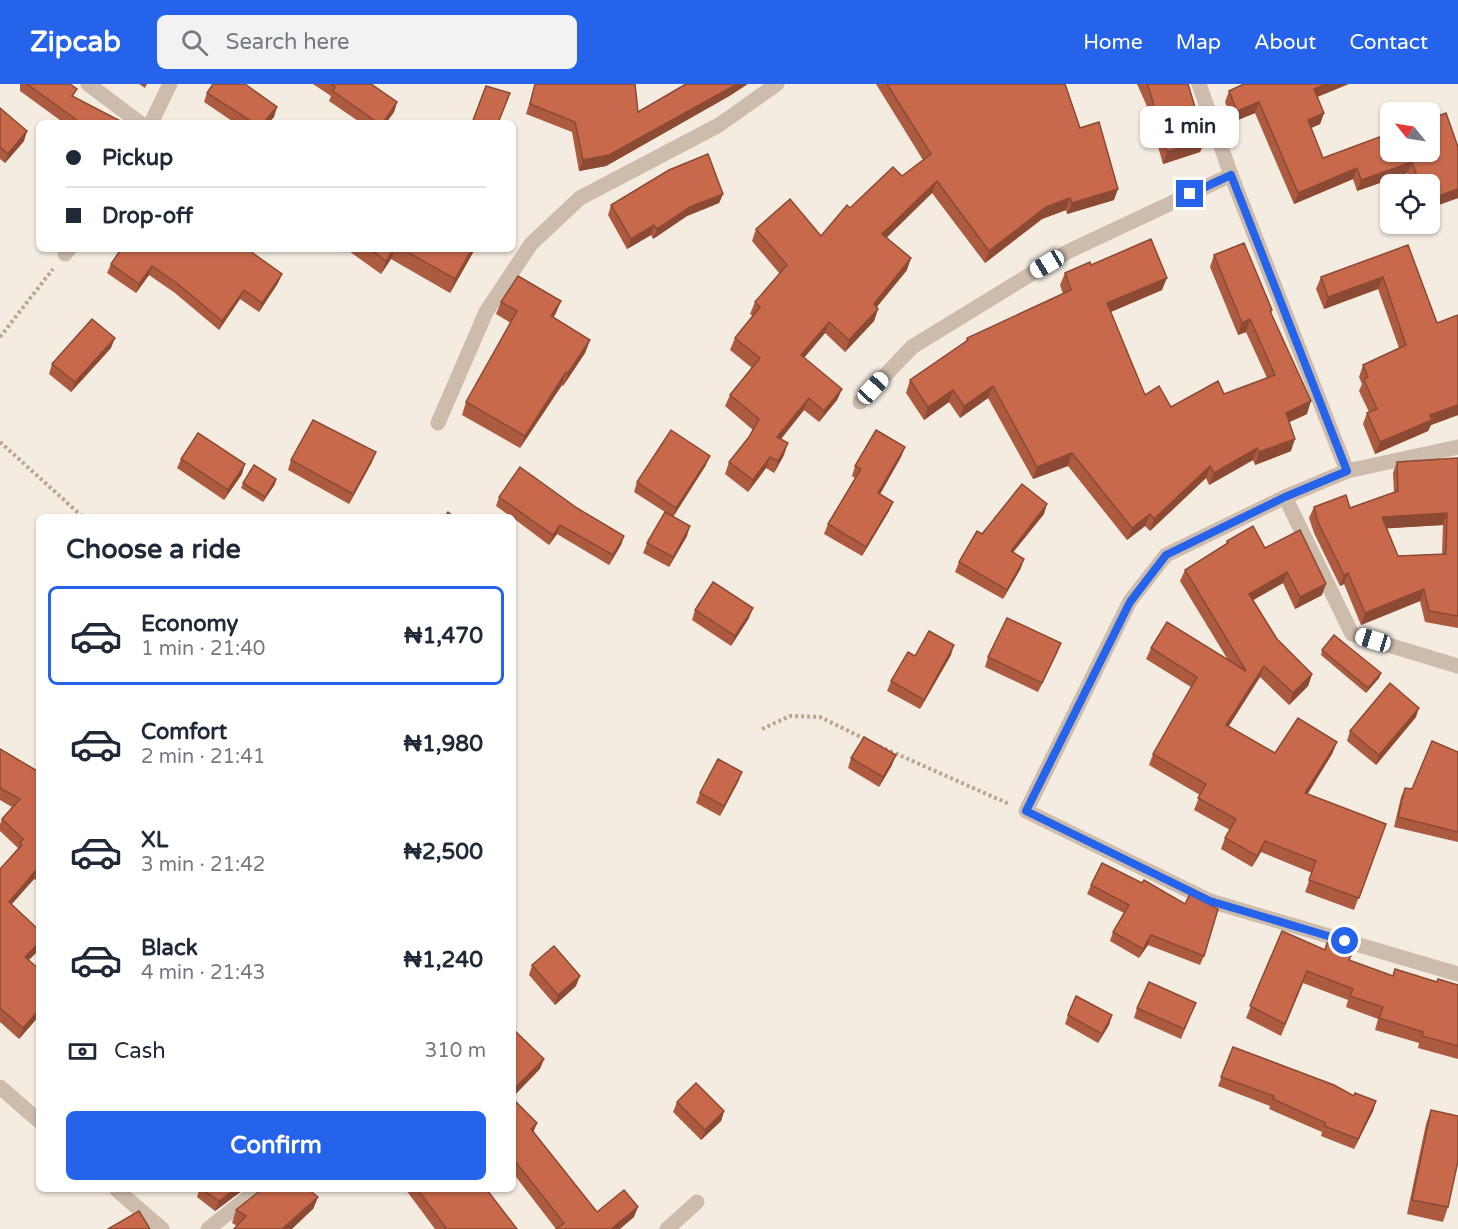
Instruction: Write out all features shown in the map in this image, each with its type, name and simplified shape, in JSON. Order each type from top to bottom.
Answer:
[{"type":"street","points":[[88,84],[136,120]]},
{"type":"street","points":[[152,120],[170,84]]},
{"type":"street","points":[[438,423],[486,312],[531,244],[580,198],[719,125],[777,84]]},
{"type":"street","points":[[1199,84],[1231,175],[1347,471]]},
{"type":"street","points":[[860,402],[912,347],[970,311],[1067,252],[1231,175]]},
{"type":"street","points":[[1458,447],[1347,471],[1285,497],[1166,555],[1130,602],[1026,811],[1210,901],[1458,974]]},
{"type":"street","points":[[1285,497],[1352,634],[1458,666]]},
{"type":"street","points":[[0,1087],[36,1118]]},
{"type":"street","points":[[119,1192],[162,1229]]},
{"type":"street","points":[[208,1229],[254,1192]]},
{"type":"street","points":[[667,1229],[697,1202]]},
{"type":"path","points":[[0,337],[67,252]]},
{"type":"path","points":[[0,442],[80,514]]},
{"type":"path","points":[[762,729],[790,716],[820,717],[898,755],[1026,811]]},
{"type":"building","points":[[27,84],[70,84],[77,89],[72,96],[118,120],[77,120]]},
{"type":"building","points":[[213,84],[245,84],[277,107],[266,120],[249,120],[207,93]]},
{"type":"building","points":[[331,84],[371,84],[397,102],[385,120],[374,120],[333,91],[335,87]]},
{"type":"building","points":[[535,84],[635,84],[638,112],[686,84],[737,84],[609,155],[583,160],[575,122],[530,104]]},
{"type":"building","points":[[887,84],[1065,84],[1080,128],[1099,122],[1118,189],[1072,203],[1070,198],[1046,207],[989,251],[937,181],[882,234],[911,258],[874,304],[878,309],[849,340],[829,322],[801,355],[842,389],[824,411],[809,398],[777,437],[788,443],[778,461],[770,457],[753,480],[729,462],[749,437],[759,419],[730,395],[760,358],[735,338],[760,307],[755,302],[787,265],[756,229],[790,199],[821,236],[847,205],[850,208],[893,167],[902,176],[931,154]]},
{"type":"building","points":[[1147,84],[1188,84],[1205,140],[1167,152]]},
{"type":"building","points":[[1244,84],[1327,84],[1314,89],[1324,113],[1308,120],[1323,158],[1380,137],[1380,162],[1412,162],[1361,180],[1357,168],[1298,193],[1259,102],[1237,111],[1229,91]]},
{"type":"building","points":[[486,86],[510,93],[499,120],[473,120]]},
{"type":"building","points":[[0,108],[27,131],[8,154],[0,147]]},
{"type":"building","points":[[1446,113],[1458,147],[1458,189],[1440,195],[1440,174],[1416,174],[1412,162],[1440,162],[1440,115]]},
{"type":"building","points":[[708,154],[723,194],[690,207],[657,229],[654,225],[631,239],[611,205],[669,170]]},
{"type":"building","points":[[1151,239],[1167,278],[1107,303],[1145,395],[1159,386],[1171,407],[1218,381],[1224,394],[1275,375],[1250,319],[1242,323],[1214,255],[1244,243],[1272,310],[1270,311],[1311,401],[1286,413],[1295,439],[1259,452],[1257,448],[1214,473],[1210,466],[1154,519],[1150,514],[1132,528],[1072,453],[1037,467],[993,386],[964,406],[953,390],[928,407],[910,380],[968,340],[967,338],[1071,290],[1065,273],[1090,262],[1091,265]]},
{"type":"building","points":[[1408,245],[1437,323],[1458,315],[1458,405],[1430,415],[1432,420],[1380,442],[1367,413],[1377,409],[1364,380],[1368,377],[1363,365],[1406,345],[1383,277],[1328,297],[1321,277]]},
{"type":"building","points":[[119,252],[251,252],[282,274],[262,303],[244,290],[222,321],[178,284],[152,266],[139,284],[111,264]]},
{"type":"building","points":[[374,252],[392,252],[386,261]]},
{"type":"building","points":[[407,252],[470,252],[455,279]]},
{"type":"building","points":[[518,276],[561,301],[551,316],[590,340],[568,373],[566,372],[525,436],[466,402],[517,311],[501,302]]},
{"type":"building","points":[[92,319],[115,338],[75,382],[52,364]]},
{"type":"building","points":[[313,420],[376,452],[353,494],[291,460]]},
{"type":"building","points":[[671,430],[710,456],[676,508],[637,482]]},
{"type":"building","points":[[876,430],[905,447],[878,493],[893,502],[866,547],[828,524],[861,469],[855,466]]},
{"type":"building","points":[[198,433],[245,464],[228,490],[181,459]]},
{"type":"building","points":[[1458,458],[1458,616],[1429,611],[1424,589],[1365,613],[1348,573],[1344,575],[1318,522],[1314,507],[1346,495],[1350,508],[1398,491],[1397,462]],"holes":[[[1447,513],[1446,554],[1398,556],[1382,517]]]},
{"type":"building","points":[[254,465],[276,479],[265,497],[243,483]]},
{"type":"building","points":[[520,467],[577,508],[624,536],[613,555],[560,525],[553,535],[499,497]]},
{"type":"building","points":[[1022,484],[1047,504],[1011,551],[1024,559],[1007,590],[959,562],[977,531],[982,534]]},
{"type":"building","points":[[665,512],[690,526],[673,557],[647,543]]},
{"type":"building","points":[[1253,526],[1265,548],[1300,530],[1326,584],[1300,597],[1287,572],[1249,594],[1277,639],[1312,674],[1293,693],[1264,666],[1226,725],[1275,753],[1298,718],[1337,742],[1305,793],[1386,824],[1359,898],[1309,880],[1316,861],[1265,841],[1257,856],[1225,838],[1236,819],[1198,798],[1206,784],[1153,754],[1197,677],[1151,648],[1167,622],[1246,671],[1185,570]]},
{"type":"building","points":[[713,582],[753,608],[735,636],[695,610]]},
{"type":"building","points":[[1007,618],[1061,643],[1042,683],[988,657]]},
{"type":"building","points":[[929,631],[954,645],[924,700],[891,681],[908,652],[915,656]]},
{"type":"building","points":[[1334,635],[1381,673],[1368,688],[1322,650]]},
{"type":"building","points":[[1390,683],[1419,708],[1379,755],[1350,731]]},
{"type":"building","points":[[864,737],[896,755],[883,777],[851,758]]},
{"type":"building","points":[[1432,741],[1458,752],[1458,832],[1398,817],[1405,788],[1412,789]]},
{"type":"building","points":[[0,749],[36,770],[36,870],[9,902],[36,927],[36,946],[25,957],[36,966],[36,1013],[23,1028],[0,1008],[0,869],[22,845],[20,843],[23,839],[2,819],[20,799],[0,788]]},
{"type":"building","points":[[718,759],[742,772],[724,806],[700,793]]},
{"type":"building","points":[[1102,863],[1142,883],[1144,880],[1185,904],[1190,894],[1218,909],[1204,956],[1151,935],[1143,949],[1113,932],[1129,905],[1091,885]]},
{"type":"building","points":[[1282,931],[1325,950],[1327,943],[1352,953],[1349,960],[1393,976],[1395,969],[1437,982],[1438,979],[1458,985],[1458,1046],[1422,1036],[1423,1032],[1379,1018],[1383,1007],[1350,996],[1353,989],[1307,971],[1285,1024],[1250,1006]]},
{"type":"building","points":[[554,946],[580,976],[558,995],[532,965]]},
{"type":"building","points":[[1149,982],[1196,1003],[1184,1029],[1137,1008]]},
{"type":"building","points":[[1076,996],[1112,1015],[1102,1034],[1068,1015]]},
{"type":"building","points":[[516,1032],[544,1059],[516,1087]]},
{"type":"building","points":[[1233,1047],[1334,1085],[1354,1096],[1355,1093],[1376,1101],[1358,1139],[1324,1126],[1326,1123],[1273,1099],[1274,1096],[1221,1077]]},
{"type":"building","points":[[696,1083],[724,1111],[705,1130],[677,1102]]},
{"type":"building","points":[[516,1102],[537,1123],[531,1129],[597,1212],[624,1190],[638,1207],[611,1229],[556,1229],[564,1223],[516,1163]]},
{"type":"building","points":[[1431,1110],[1458,1116],[1458,1161],[1448,1207],[1412,1200]]},
{"type":"building","points":[[206,1192],[231,1192],[219,1201]]},
{"type":"building","points":[[258,1192],[312,1192],[318,1197],[282,1229],[234,1229],[246,1216],[236,1210]]},
{"type":"building","points":[[419,1192],[489,1192],[517,1229],[444,1229],[446,1228]]},
{"type":"building","points":[[139,1211],[150,1229],[108,1229]]},
{"type":"route","points":[[1190,194],[1231,175],[1347,471],[1285,497],[1166,555],[1130,602],[1026,811],[1210,901],[1345,941]]}]
